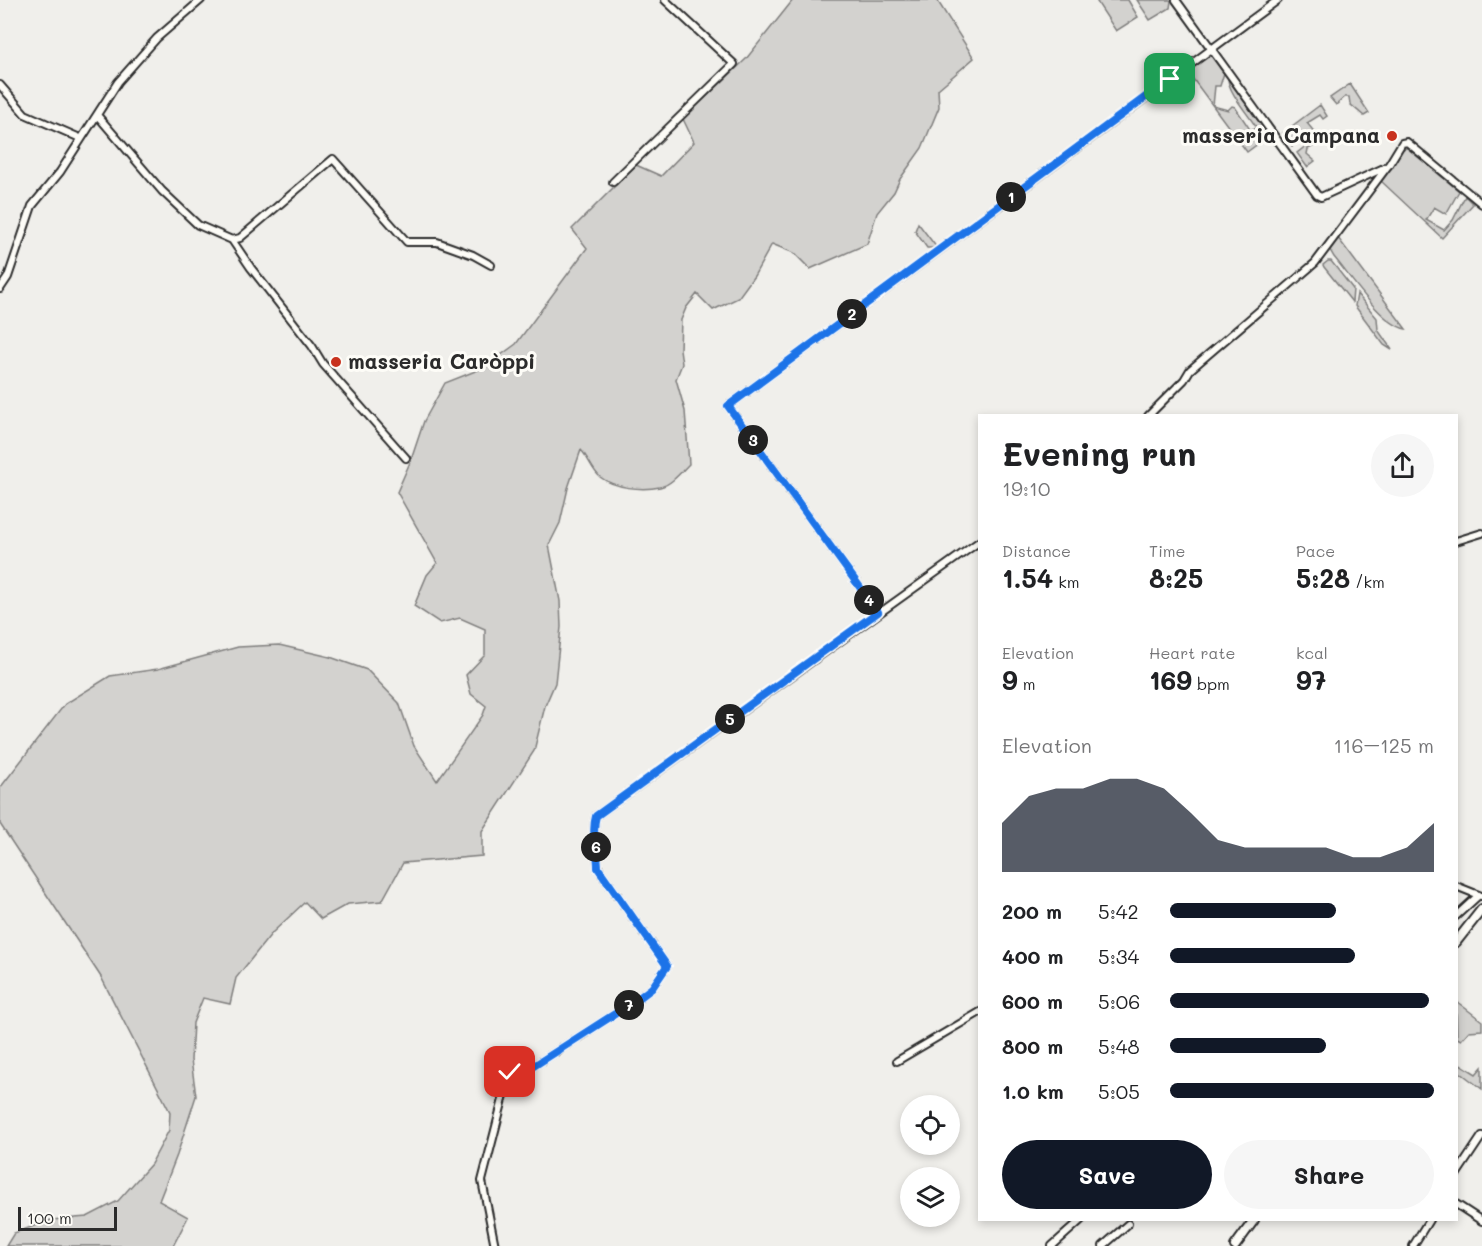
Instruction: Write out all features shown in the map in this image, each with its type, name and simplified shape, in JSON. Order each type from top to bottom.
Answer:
[{"type":"street","points":[[0,289],[8,277],[32,206],[60,172],[118,82],[157,38],[201,0]]},
{"type":"street","points":[[613,182],[734,64],[665,0]]},
{"type":"street","points":[[1176,0],[1317,195],[1322,197],[1388,166]]},
{"type":"street","points":[[878,612],[728,406],[1278,0]]},
{"type":"street","points":[[0,85],[25,114],[80,138]]},
{"type":"street","points":[[97,115],[162,190],[198,225],[232,240],[323,364],[406,458]]},
{"type":"street","points":[[1150,414],[1184,380],[1190,370],[1315,263],[1388,166],[1402,143],[1407,142],[1482,204]]},
{"type":"street","points":[[232,240],[240,238],[333,159],[408,242],[437,242],[473,255],[491,265]]},
{"type":"street","points":[[1458,540],[1482,533]]},
{"type":"street","points":[[495,1246],[482,1181],[510,1072],[526,1071],[635,1001],[652,988],[667,966],[598,868],[598,854],[592,828],[596,816],[978,542]]},
{"type":"street","points":[[1458,887],[1481,896],[1458,914]]},
{"type":"street","points":[[1458,939],[1482,909]]},
{"type":"street","points":[[897,1061],[978,1013]]},
{"type":"street","points":[[1458,1172],[1482,1136]]},
{"type":"street","points":[[1458,1205],[1482,1221]]},
{"type":"street","points":[[1052,1246],[1080,1221]]},
{"type":"street","points":[[1235,1246],[1253,1221]]},
{"type":"street","points":[[1413,1246],[1428,1221]]},
{"type":"street","points":[[1104,1246],[1128,1224]]},
{"type":"shaded area","points":[[793,0],[937,0],[974,58],[938,89],[939,107],[922,148],[900,179],[894,192],[877,213],[867,244],[810,269],[794,253],[772,244],[754,276],[738,298],[713,310],[697,294],[686,308],[681,320],[682,364],[676,379],[685,411],[689,464],[679,474],[668,484],[660,487],[620,486],[600,477],[581,450],[568,488],[560,523],[549,545],[560,601],[561,627],[555,683],[545,706],[534,751],[482,831],[482,856],[403,863],[382,901],[348,904],[321,919],[305,902],[272,933],[236,978],[230,1004],[203,998],[193,1023],[191,1060],[196,1096],[159,1201],[188,1217],[173,1246],[6,1246],[14,1233],[51,1220],[87,1217],[118,1201],[151,1164],[169,1130],[170,1112],[101,977],[0,824],[0,788],[65,704],[110,676],[158,669],[238,647],[279,645],[330,657],[367,670],[399,703],[414,746],[437,781],[483,715],[486,706],[471,694],[466,675],[485,655],[485,629],[460,618],[440,623],[414,606],[427,575],[437,563],[397,492],[424,421],[445,383],[483,368],[516,344],[587,248],[572,229],[636,165],[661,176],[694,142],[683,119],[746,59]]},
{"type":"shaded area","points":[[1100,0],[1128,0],[1138,17],[1116,31],[1097,2]]},
{"type":"shaded area","points":[[1137,0],[1171,1],[1170,8],[1150,20]]},
{"type":"shaded area","points":[[1211,55],[1224,73],[1220,86],[1215,86],[1213,106],[1228,110],[1232,106],[1235,107],[1251,131],[1256,127],[1231,89],[1228,77],[1271,134],[1247,152],[1187,71]]},
{"type":"shaded area","points":[[1350,84],[1369,113],[1364,116],[1350,104],[1349,97],[1345,97],[1336,105],[1330,98]]},
{"type":"shaded area","points":[[1320,105],[1327,116],[1323,119],[1320,115],[1307,123],[1316,134],[1292,146],[1283,133]]},
{"type":"shaded area","points":[[1311,142],[1315,142],[1316,145],[1308,149],[1307,154],[1315,161],[1307,167],[1297,153]]},
{"type":"shaded area","points":[[1407,148],[1459,191],[1446,214],[1434,207],[1426,220],[1444,230],[1453,220],[1465,196],[1473,204],[1442,238],[1381,181],[1402,149]]},
{"type":"shaded area","points":[[918,223],[937,248],[927,248],[915,231]]},
{"type":"shaded area","points":[[1338,238],[1406,329],[1397,326],[1377,309],[1334,257],[1330,250]]},
{"type":"shaded area","points":[[1331,261],[1353,289],[1352,302],[1324,267],[1323,265]]},
{"type":"shaded area","points":[[1357,294],[1377,318],[1378,330],[1392,350],[1384,345],[1355,306]]},
{"type":"shaded area","points":[[1458,1003],[1482,1021],[1482,1030],[1469,1031],[1461,1040],[1458,1038]]},
{"type":"shaded area","points":[[1458,1063],[1476,1074],[1482,1067],[1482,1089],[1458,1071]]},
{"type":"place","name":"masseria Campana","points":[[1392,136]]},
{"type":"place","name":"masseria Caròppi","points":[[336,362]]},
{"type":"route","points":[[510,1072],[526,1071],[539,1064],[635,1001],[652,988],[667,966],[598,868],[598,854],[592,828],[596,816],[878,612],[728,406],[1170,79]]}]
